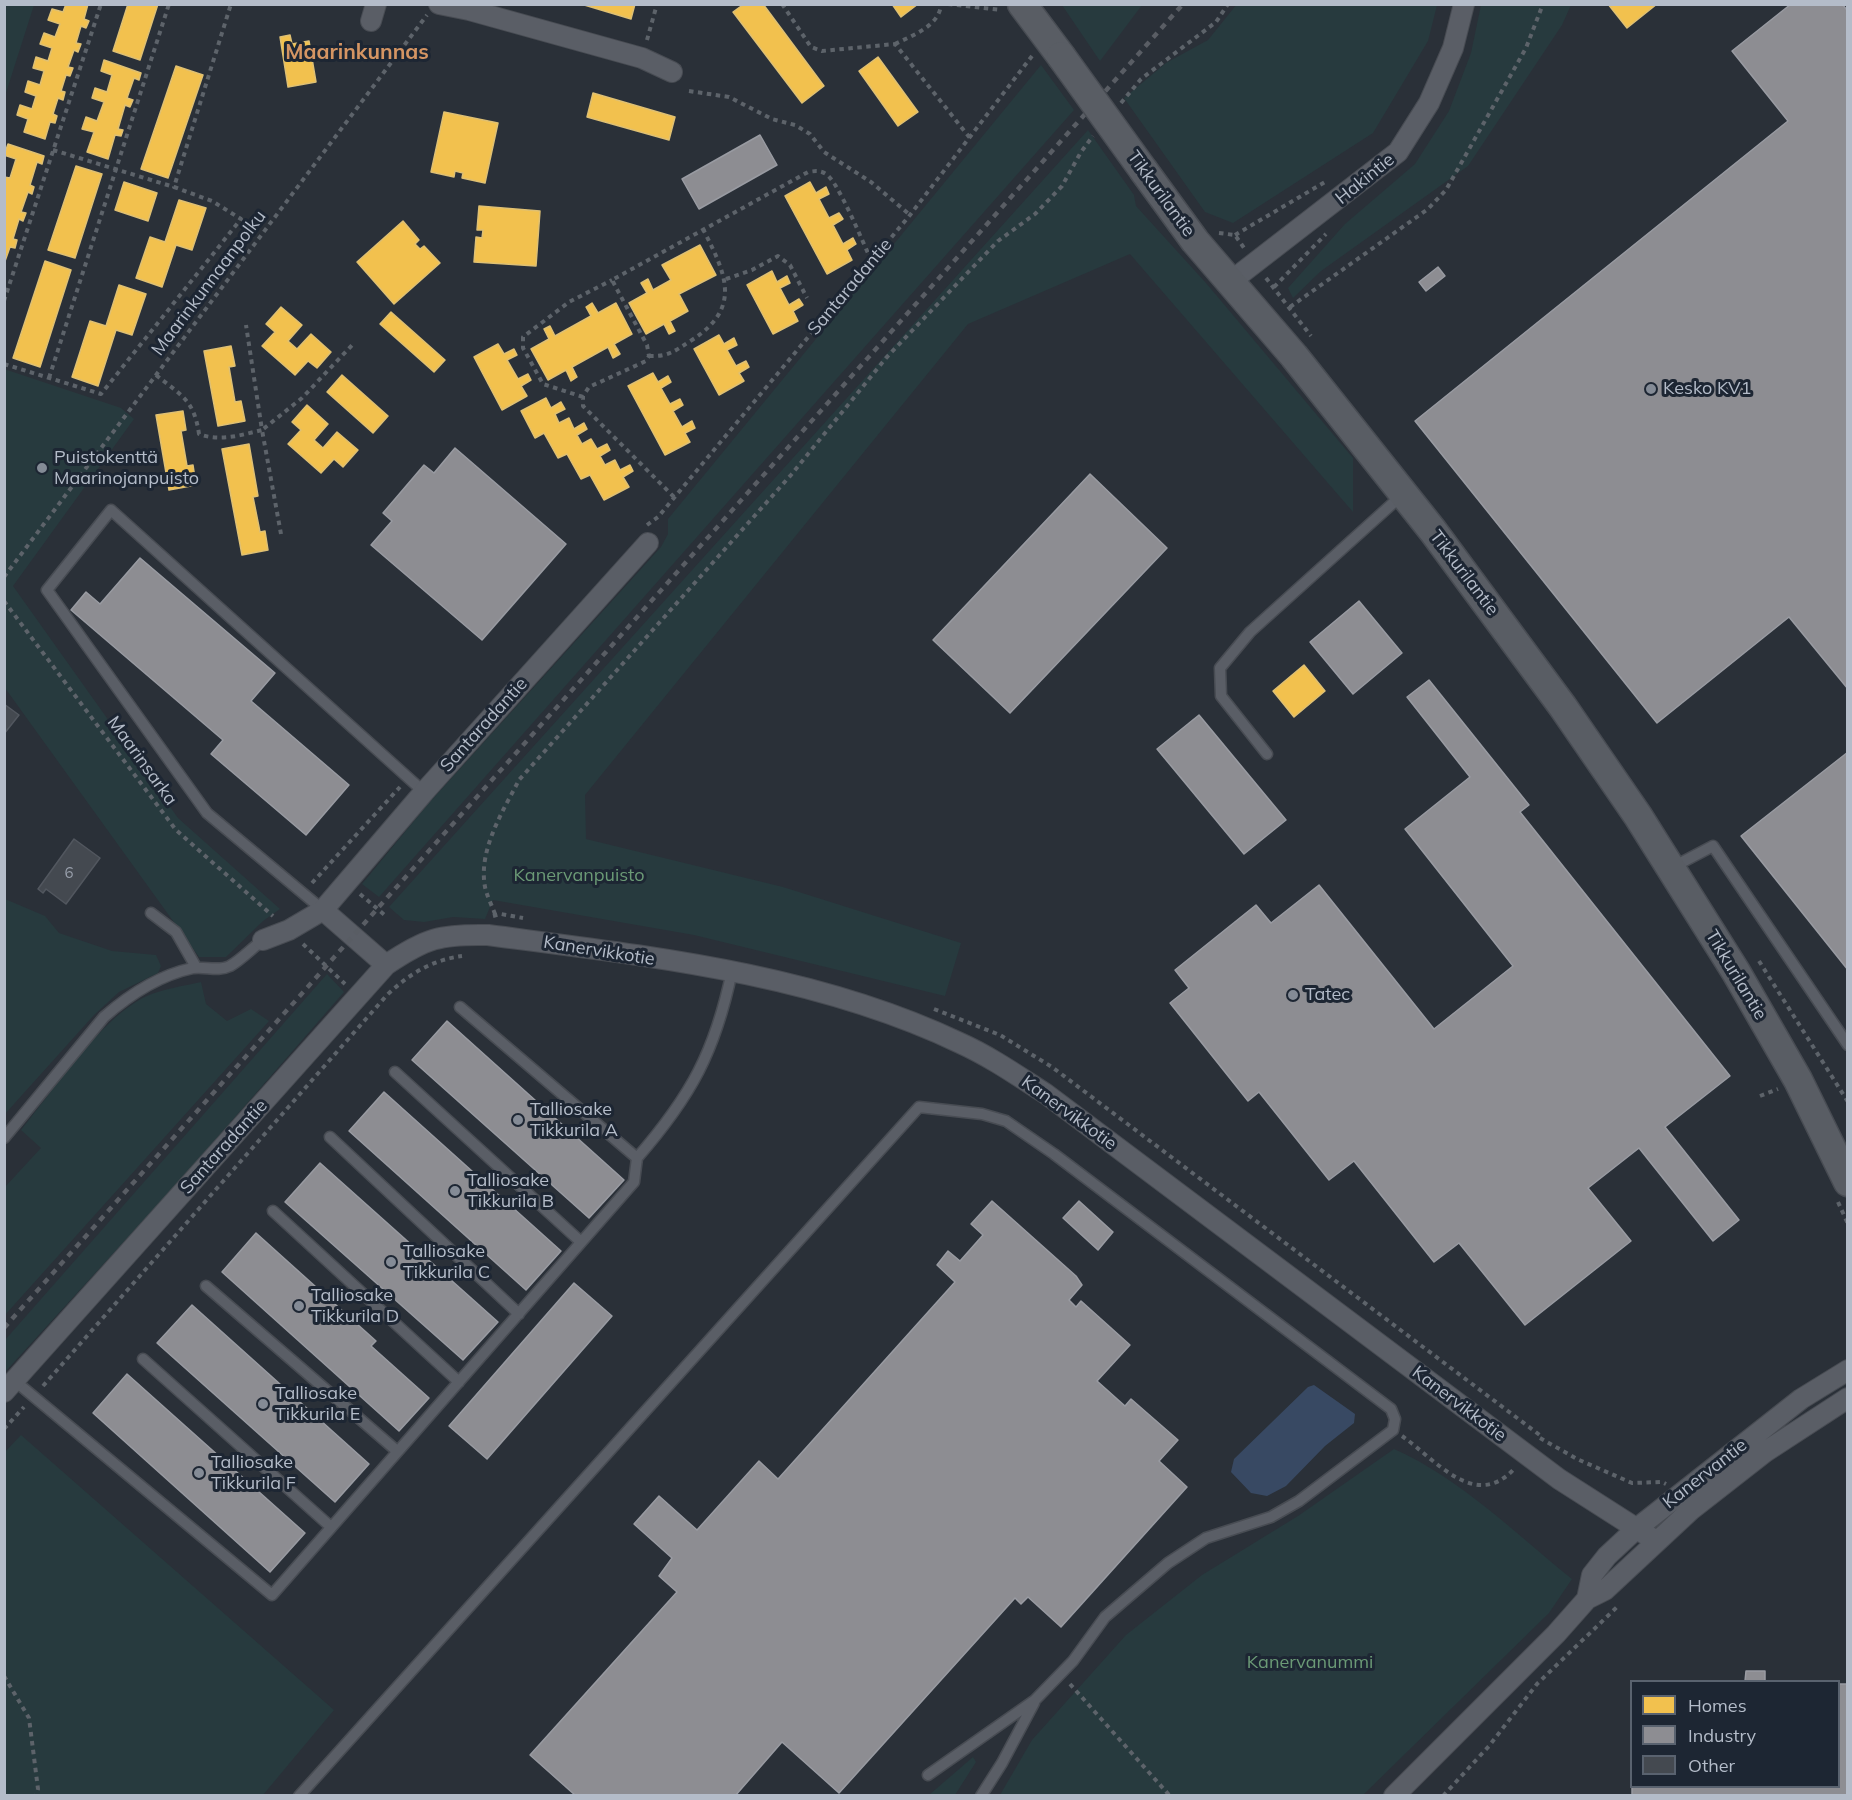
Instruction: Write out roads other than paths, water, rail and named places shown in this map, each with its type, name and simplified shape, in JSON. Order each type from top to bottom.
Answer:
[{"type":"main road","name":"Tikkurilantie","points":[[1013,7],[1048,54],[1144,171],[1195,241],[1294,356],[1404,494],[1563,707],[1671,868],[1736,972],[1798,1080],[1842,1190]]},
{"type":"street","name":"Hakintie","points":[[1230,282],[1398,153],[1429,103],[1453,48],[1464,4]]},
{"type":"street","points":[[433,9],[469,10],[642,58],[672,72]]},
{"type":"street","name":"Santaradantie","points":[[263,940],[283,924],[323,910],[424,792],[648,543]]},
{"type":"street","points":[[323,910],[386,965]]},
{"type":"street","name":"Kanervikkotie","points":[[386,965],[419,943],[450,934],[488,935],[756,975],[876,1010],[931,1030],[1002,1064],[1046,1094],[1559,1479],[1656,1541]]},
{"type":"street","name":"Santaradantie","points":[[10,1386],[386,965]]},
{"type":"street","name":"Kanervantie","points":[[1587,1599],[1592,1575],[1607,1556],[1636,1529],[1801,1399],[1848,1370]]},
{"type":"street","name":"Kanervantie","points":[[1394,1796],[1557,1634],[1587,1599],[1605,1590],[1692,1509],[1765,1452],[1848,1398]]},
{"type":"lane","points":[[1267,754],[1221,696],[1220,668],[1250,632],[1404,494]]},
{"type":"lane","points":[[323,910],[207,813],[47,590],[111,510],[424,792]]},
{"type":"lane","points":[[1671,868],[1713,846],[1848,1045]]},
{"type":"lane","points":[[151,913],[176,932],[196,967]]},
{"type":"lane","points":[[4,1138],[97,1025],[120,1003],[173,974],[196,967],[215,969],[229,966],[263,940]]},
{"type":"lane","points":[[10,1386],[33,1396],[272,1595],[634,1182],[637,1158],[671,1118],[704,1065],[723,1013],[732,971]]},
{"type":"lane","points":[[460,1007],[637,1158]]},
{"type":"lane","points":[[395,1072],[581,1242]]},
{"type":"lane","points":[[299,1796],[919,1107],[982,1114],[1006,1120],[1064,1161],[1391,1408],[1395,1419],[1393,1430],[1299,1501],[1271,1517],[1206,1538],[1168,1563],[1105,1617],[1061,1675],[1035,1700],[928,1775]]},
{"type":"lane","points":[[330,1137],[519,1314]]},
{"type":"lane","points":[[273,1211],[459,1382]]},
{"type":"lane","points":[[206,1286],[398,1451]]},
{"type":"lane","points":[[143,1359],[331,1527]]},
{"type":"lane","points":[[981,1796],[1035,1700]]},
{"type":"water","points":[[1314,1385],[1355,1414],[1354,1423],[1325,1446],[1286,1486],[1267,1496],[1251,1493],[1231,1472],[1234,1459],[1308,1387]]},
{"type":"railway","points":[[4,1328],[1183,4]]},
{"type":"place","name":"Kesko KV1","points":[[1651,389]]},
{"type":"place","name":"Puistokenttä Maarinojanpuisto","points":[[42,468]]},
{"type":"place","name":"Tatec","points":[[1293,995]]},
{"type":"place","name":"Talliosake Tikkurila A","points":[[518,1120]]},
{"type":"place","name":"Talliosake Tikkurila B","points":[[455,1191]]},
{"type":"place","name":"Talliosake Tikkurila C","points":[[391,1262]]},
{"type":"place","name":"Talliosake Tikkurila D","points":[[299,1306]]},
{"type":"place","name":"Talliosake Tikkurila E","points":[[263,1404]]},
{"type":"place","name":"Talliosake Tikkurila F","points":[[199,1473]]},
{"type":"district","name":"Maarinkunnas","points":[[357,53]]},
{"type":"park label","name":"Kanervanpuisto","points":[[579,876]]},
{"type":"park label","name":"Kanervanummi","points":[[1310,1663]]}]
